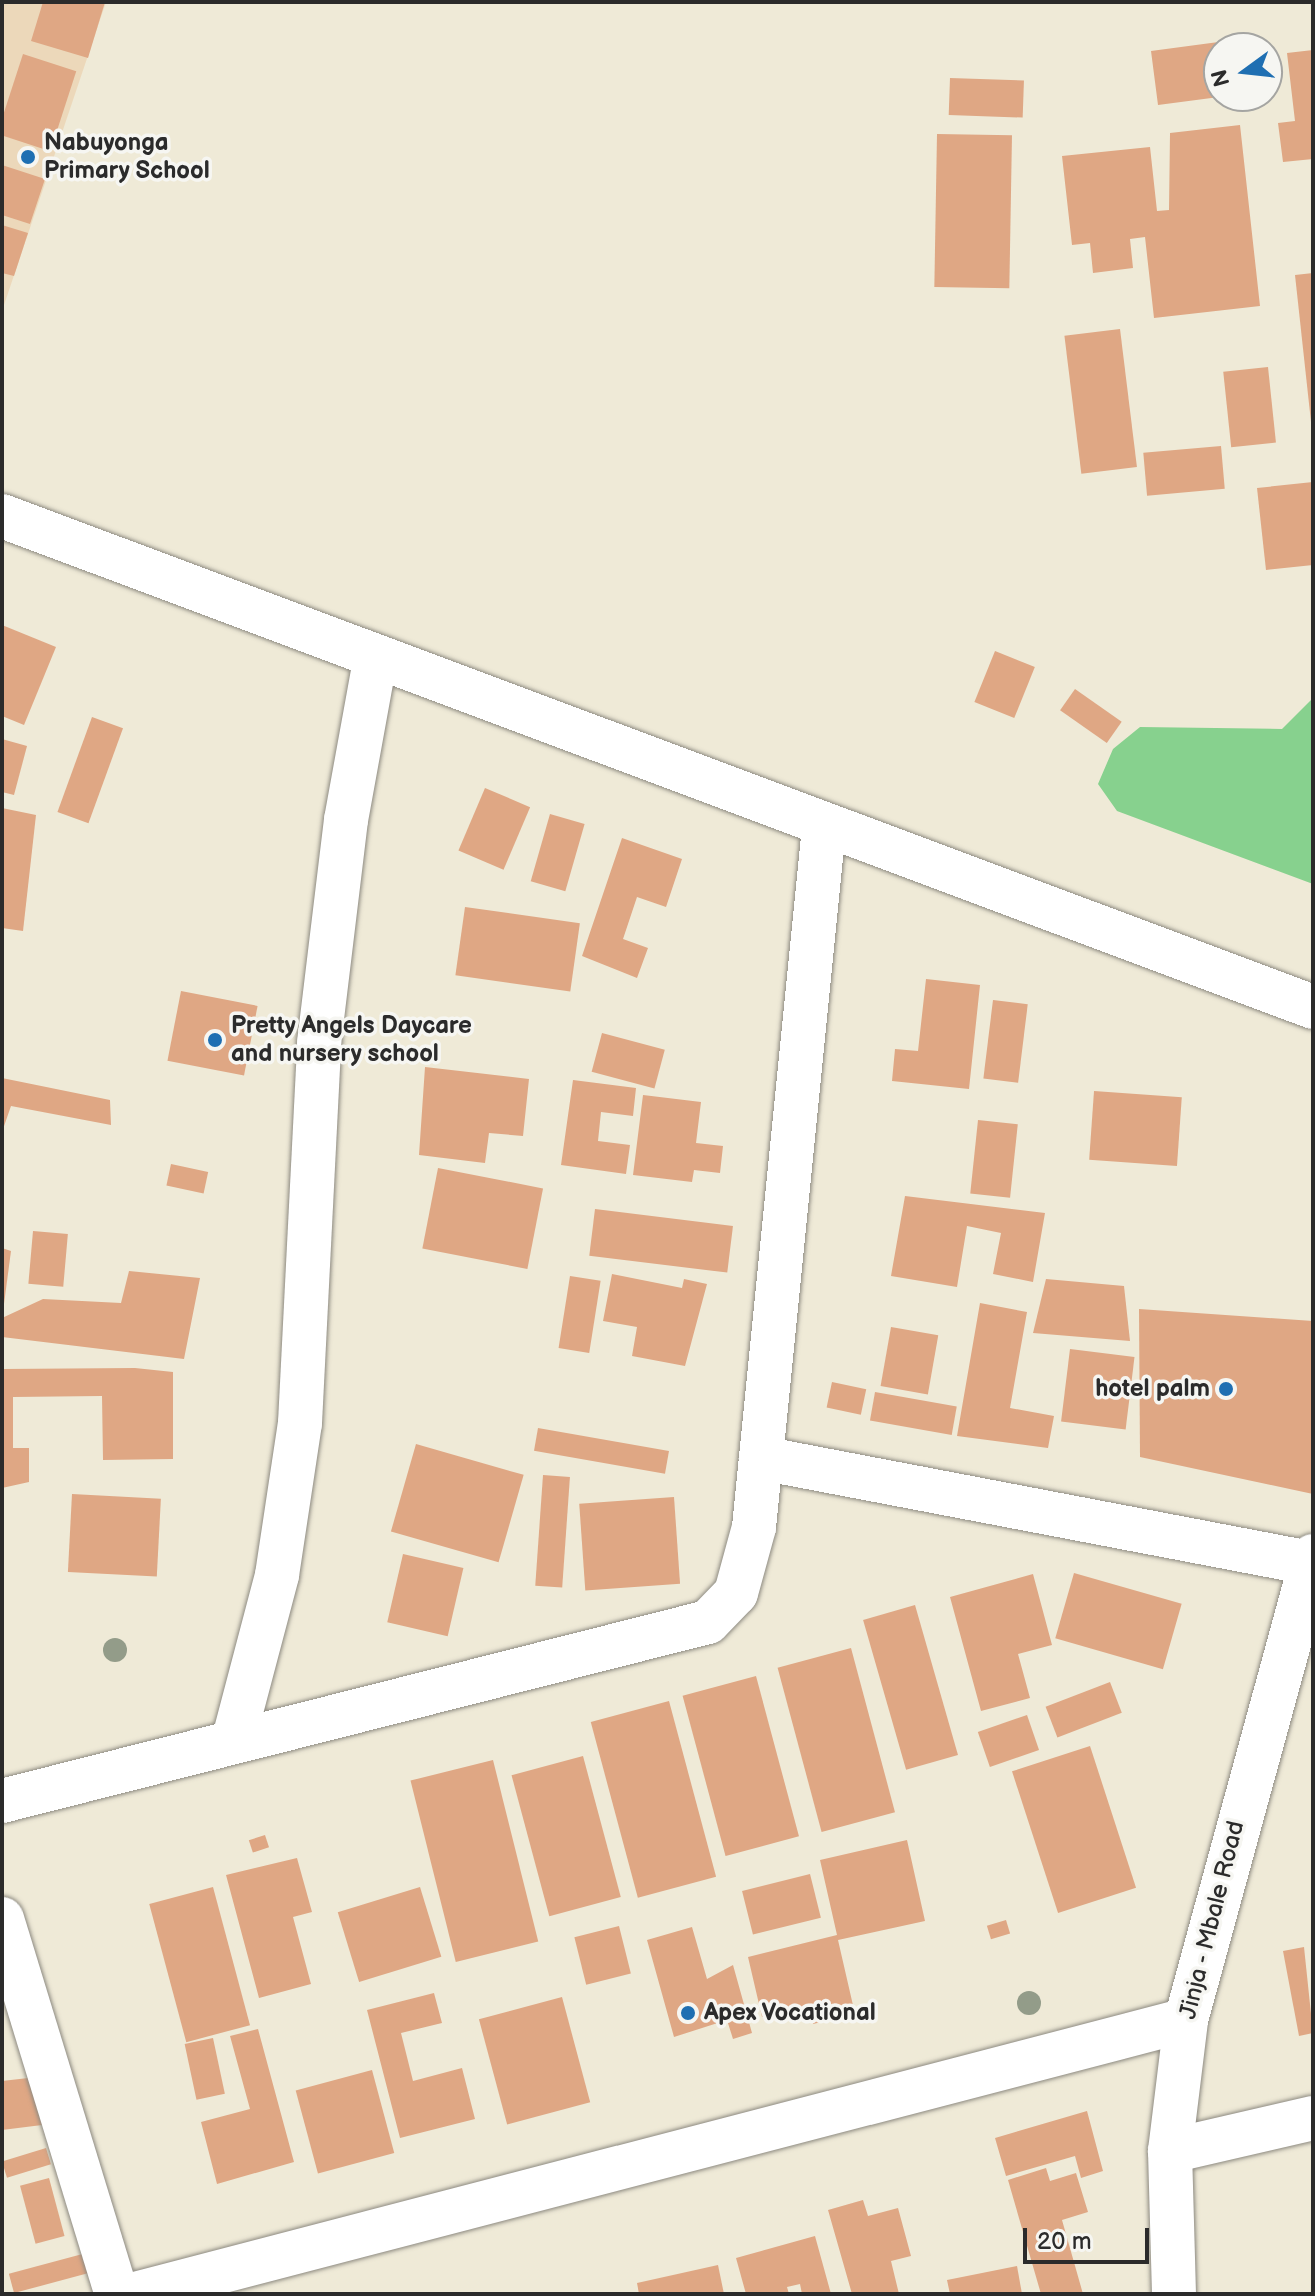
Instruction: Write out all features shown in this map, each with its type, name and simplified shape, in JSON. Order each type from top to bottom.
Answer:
[{"type":"street","points":[[2,516],[375,661],[1313,1007]]},
{"type":"street","points":[[233,1742],[277,1575],[300,1423],[319,1043],[346,820],[375,661]]},
{"type":"street","points":[[2,1801],[708,1622],[736,1593],[754,1527],[824,827]]},
{"type":"street","points":[[761,1458],[1312,1560]]},
{"type":"street","name":"Jinja - Mbale Road","points":[[1174,2294],[1170,2151],[1186,2020],[1312,1560]]},
{"type":"street","points":[[2,1919],[117,2294]]},
{"type":"street","points":[[135,2294],[1186,2020]]},
{"type":"street","points":[[1170,2151],[1313,2118]]},
{"type":"shaded area","name":"Nabuyonga Primary School","points":[[2,2],[106,2],[2,311]]},
{"type":"green space","points":[[1313,698],[1313,884],[1117,811],[1098,784],[1113,749],[1140,727],[1282,729]]},
{"type":"building","points":[[43,2],[105,2],[88,58],[31,41]]},
{"type":"building","points":[[1203,44],[1203,99],[1158,105],[1151,51]]},
{"type":"building","points":[[1313,50],[1313,159],[1283,162],[1278,123],[1295,121],[1287,53]]},
{"type":"building","points":[[23,54],[76,71],[50,151],[2,135],[2,119]]},
{"type":"building","points":[[950,78],[1024,81],[1023,118],[949,115]]},
{"type":"building","points":[[1240,125],[1260,306],[1154,318],[1145,237],[1130,239],[1133,268],[1093,273],[1090,243],[1072,245],[1062,156],[1150,147],[1157,211],[1169,210],[1170,133]]},
{"type":"building","points":[[937,134],[1012,135],[1009,288],[934,287]]},
{"type":"building","points":[[2,165],[45,179],[30,224],[2,215]]},
{"type":"building","points":[[2,225],[28,233],[14,276],[2,273]]},
{"type":"building","points":[[1313,273],[1313,422],[1311,422],[1295,275]]},
{"type":"building","points":[[1120,329],[1137,467],[1081,474],[1064,336]]},
{"type":"building","points":[[1268,367],[1276,443],[1231,447],[1223,372]]},
{"type":"building","points":[[1221,446],[1225,489],[1147,496],[1143,453]]},
{"type":"building","points":[[1313,482],[1313,565],[1266,570],[1257,488]]},
{"type":"building","points":[[2,625],[56,647],[24,725],[2,716]]},
{"type":"building","points":[[995,651],[1035,667],[1014,718],[974,702]]},
{"type":"building","points":[[1075,689],[1122,722],[1107,743],[1060,710]]},
{"type":"building","points":[[92,717],[123,728],[88,823],[57,812]]},
{"type":"building","points":[[2,739],[27,746],[14,795],[2,792]]},
{"type":"building","points":[[485,788],[530,807],[504,870],[458,851]]},
{"type":"building","points":[[2,808],[36,815],[23,931],[2,928]]},
{"type":"building","points":[[550,814],[585,824],[565,891],[531,881]]},
{"type":"building","points":[[622,838],[682,859],[666,907],[637,897],[623,939],[648,948],[637,978],[582,956]]},
{"type":"building","points":[[465,907],[580,923],[570,991],[455,975]]},
{"type":"building","points":[[926,979],[980,985],[969,1089],[892,1081],[895,1049],[918,1051]]},
{"type":"building","points":[[181,991],[258,1006],[244,1076],[167,1061]]},
{"type":"building","points":[[993,1000],[1028,1004],[1018,1083],[983,1078]]},
{"type":"building","points":[[602,1033],[665,1050],[654,1088],[592,1072]]},
{"type":"building","points":[[425,1067],[529,1079],[523,1136],[489,1133],[485,1163],[419,1155]]},
{"type":"building","points":[[2,1078],[110,1100],[111,1125],[11,1106],[2,1132]]},
{"type":"building","points":[[573,1080],[636,1088],[633,1116],[601,1112],[598,1141],[630,1145],[626,1174],[561,1165]]},
{"type":"building","points":[[1094,1091],[1182,1097],[1177,1166],[1089,1160]]},
{"type":"building","points":[[643,1095],[701,1102],[696,1143],[723,1146],[720,1173],[694,1170],[692,1182],[633,1175]]},
{"type":"building","points":[[978,1120],[1018,1124],[1010,1198],[970,1194]]},
{"type":"building","points":[[171,1164],[208,1172],[204,1193],[166,1186]]},
{"type":"building","points":[[438,1168],[543,1188],[527,1269],[422,1248]]},
{"type":"building","points":[[905,1196],[1045,1213],[1033,1282],[993,1274],[1001,1233],[967,1226],[957,1287],[891,1276]]},
{"type":"building","points":[[595,1209],[733,1226],[727,1273],[589,1256]]},
{"type":"building","points":[[33,1231],[68,1234],[63,1287],[28,1284]]},
{"type":"building","points":[[2,1248],[11,1251],[4,1304],[2,1304]]},
{"type":"building","points":[[129,1271],[200,1278],[184,1359],[2,1337],[2,1318],[43,1299],[121,1303]]},
{"type":"building","points":[[612,1274],[682,1288],[684,1279],[707,1284],[685,1366],[632,1356],[637,1327],[603,1321]]},
{"type":"building","points":[[570,1276],[601,1281],[589,1353],[559,1348]]},
{"type":"building","points":[[1046,1279],[1124,1286],[1130,1341],[1033,1333]]},
{"type":"building","points":[[980,1303],[1027,1312],[1010,1408],[1054,1416],[1048,1448],[957,1436]]},
{"type":"building","name":"hotel palm","points":[[1139,1309],[1313,1321],[1313,1494],[1140,1457]]},
{"type":"building","points":[[891,1327],[938,1335],[928,1394],[881,1386]]},
{"type":"building","points":[[1070,1349],[1135,1357],[1126,1429],[1061,1421]]},
{"type":"building","points":[[135,1368],[173,1372],[173,1459],[103,1460],[102,1396],[13,1397],[13,1448],[29,1448],[29,1482],[2,1488],[2,1369]]},
{"type":"building","points":[[832,1382],[866,1389],[861,1415],[827,1407]]},
{"type":"building","points":[[875,1392],[957,1406],[952,1435],[870,1421]]},
{"type":"building","points":[[538,1428],[669,1451],[665,1474],[534,1451]]},
{"type":"building","points":[[416,1444],[524,1475],[499,1562],[391,1531]]},
{"type":"building","points":[[543,1475],[570,1477],[562,1588],[535,1586]]},
{"type":"building","points":[[72,1494],[161,1499],[157,1577],[68,1572]]},
{"type":"building","points":[[674,1497],[680,1584],[585,1590],[579,1504]]},
{"type":"building","points":[[403,1554],[463,1568],[448,1636],[387,1622]]},
{"type":"building","points":[[1074,1573],[1182,1604],[1163,1669],[1055,1638]]},
{"type":"building","points":[[1033,1574],[1052,1645],[1018,1654],[1030,1698],[981,1711],[950,1597]]},
{"type":"building","points":[[915,1605],[958,1755],[906,1770],[863,1620]]},
{"type":"building","points":[[851,1648],[895,1812],[822,1832],[778,1668]]},
{"type":"building","points":[[756,1676],[799,1836],[726,1856],[683,1696]]},
{"type":"building","points":[[1110,1682],[1122,1713],[1057,1738],[1046,1707]]},
{"type":"building","points":[[669,1701],[716,1877],[638,1898],[591,1722]]},
{"type":"building","points":[[1027,1715],[1039,1750],[990,1767],[978,1732]]},
{"type":"building","points":[[1090,1746],[1136,1888],[1058,1913],[1012,1771]]},
{"type":"building","points":[[583,1756],[621,1897],[549,1916],[512,1775]]},
{"type":"building","points":[[493,1760],[538,1941],[456,1962],[411,1781]]},
{"type":"building","points":[[265,1835],[269,1847],[253,1853],[249,1840]]},
{"type":"building","points":[[907,1840],[925,1921],[838,1940],[855,2014],[813,2024],[809,2005],[762,2017],[748,1957],[837,1935],[820,1860]]},
{"type":"building","points":[[297,1858],[312,1912],[293,1917],[311,1984],[259,1998],[226,1875]]},
{"type":"building","points":[[810,1874],[821,1918],[753,1935],[742,1891]]},
{"type":"building","points":[[213,1887],[250,2025],[186,2042],[149,1904]]},
{"type":"building","points":[[420,1887],[441,1957],[359,1982],[338,1912]]},
{"type":"building","points":[[1006,1920],[1010,1933],[991,1939],[987,1926]]},
{"type":"building","points":[[619,1926],[631,1974],[586,1985],[574,1937]]},
{"type":"building","points":[[692,1927],[707,1979],[733,1965],[752,2033],[733,2039],[727,2020],[674,2037],[647,1940]]},
{"type":"building","points":[[1304,1947],[1313,2033],[1299,2036],[1283,1951]]},
{"type":"building","points":[[434,1993],[442,2023],[401,2033],[413,2081],[462,2068],[475,2119],[400,2138],[367,2010]]},
{"type":"building","points":[[562,1997],[590,2102],[507,2125],[479,2019]]},
{"type":"building","points":[[258,2029],[294,2162],[217,2184],[201,2122],[250,2109],[230,2036]]},
{"type":"building","points":[[213,2038],[225,2094],[196,2100],[185,2044]]},
{"type":"building","points":[[372,2070],[394,2153],[318,2174],[296,2090]]},
{"type":"building","points":[[37,2077],[42,2125],[2,2130],[2,2081]]},
{"type":"building","points":[[1087,2111],[1103,2171],[1081,2178],[1075,2156],[1006,2176],[995,2138]]},
{"type":"building","points":[[46,2148],[51,2164],[7,2178],[2,2161]]},
{"type":"building","points":[[1046,2168],[1050,2181],[1076,2173],[1088,2212],[1062,2220],[1083,2294],[1041,2294],[1008,2180]]},
{"type":"building","points":[[49,2178],[65,2236],[36,2244],[20,2186]]},
{"type":"building","points":[[863,2200],[868,2216],[898,2208],[911,2256],[891,2261],[899,2294],[852,2294],[828,2210]]},
{"type":"building","points":[[815,2236],[831,2294],[802,2294],[800,2284],[787,2287],[789,2294],[746,2294],[736,2258]]},
{"type":"building","points":[[90,2252],[95,2271],[14,2293],[9,2274]]},
{"type":"building","points":[[718,2265],[724,2294],[639,2294],[637,2283]]},
{"type":"building","points":[[1017,2266],[1022,2294],[950,2294],[947,2280]]},
{"type":"place","name":"Nabuyonga Primary School","points":[[28,157]]},
{"type":"place","name":"Pretty Angels Daycare and nursery school","points":[[215,1040]]},
{"type":"place","name":"hotel palm","points":[[1226,1389]]},
{"type":"place","name":"Apex Vocational","points":[[688,2013]]}]
